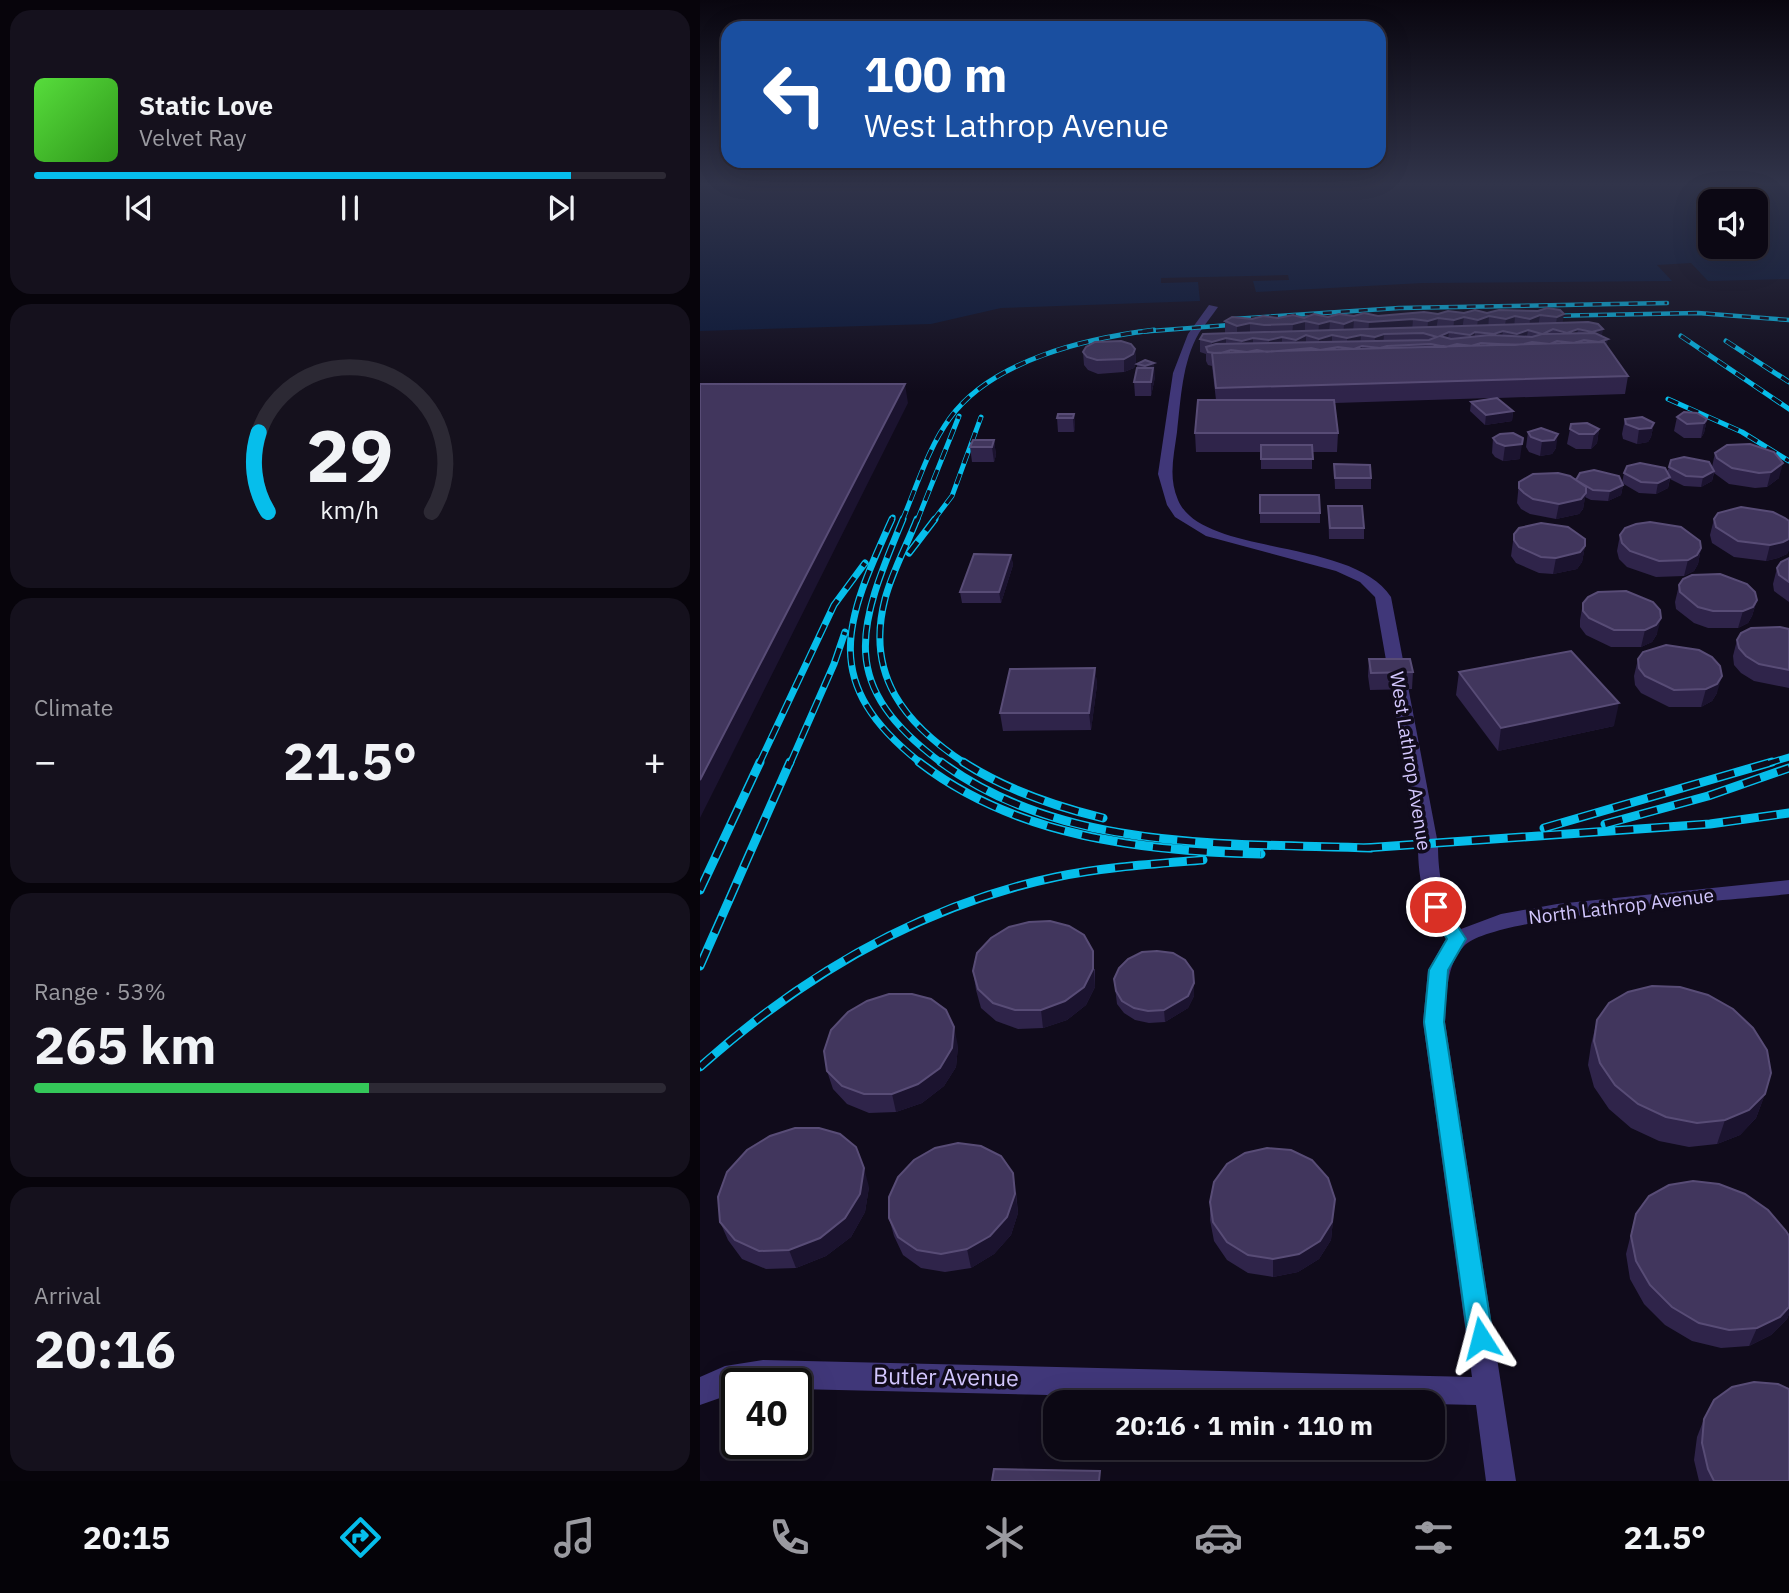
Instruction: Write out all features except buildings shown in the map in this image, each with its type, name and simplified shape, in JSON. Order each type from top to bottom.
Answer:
[{"type":"street","name":"West Lathrop Avenue","points":[[1213,307],[1193,334],[1178,373],[1165,474],[1169,496],[1181,514],[1196,526],[1334,566],[1377,585],[1384,597],[1428,844],[1427,883],[1436,907],[1457,939]]},
{"type":"street","name":"North Lathrop Avenue","points":[[1457,939],[1502,921],[1557,911],[1789,887]]},
{"type":"street","points":[[1457,939],[1439,970],[1434,1022],[1500,1481]]},
{"type":"street","name":"Butler Avenue","points":[[700,1391],[725,1380],[763,1374],[1489,1391]]},
{"type":"water","points":[[700,254],[1698,254],[1698,259],[1768,259],[1768,254],[1789,254],[1789,279],[1708,281],[1691,263],[1657,265],[1672,281],[1423,283],[1256,292],[1253,281],[1289,280],[1288,275],[1161,278],[1161,283],[1198,282],[1200,301],[1001,308],[931,324],[700,331]]},
{"type":"railway","points":[[1233,319],[1399,308],[1667,303]]},
{"type":"railway","points":[[1544,316],[1698,313],[1789,320]]},
{"type":"railway","points":[[1144,332],[1243,324]]},
{"type":"railway","points":[[1144,332],[1154,330]]},
{"type":"railway","points":[[1138,332],[1144,332]]},
{"type":"railway","points":[[902,521],[942,430],[968,398],[990,381],[1043,355],[1100,339],[1144,332]]},
{"type":"railway","points":[[1681,336],[1789,409]]},
{"type":"railway","points":[[1726,341],[1789,382]]},
{"type":"railway","points":[[1668,399],[1742,432],[1789,461]]},
{"type":"railway","points":[[917,521],[959,416]]},
{"type":"railway","points":[[933,521],[952,496],[981,417]]},
{"type":"railway","points":[[892,519],[862,589],[853,620],[850,650],[854,678],[867,706],[889,734],[922,764]]},
{"type":"railway","points":[[903,519],[875,593],[867,624],[866,653],[871,681],[885,708],[909,735],[943,764]]},
{"type":"railway","points":[[917,519],[885,599],[880,627],[881,652],[886,674],[908,715],[944,749],[964,762]]},
{"type":"railway","points":[[909,553],[935,519]]},
{"type":"railway","points":[[759,764],[834,605],[865,563]]},
{"type":"railway","points":[[790,764],[834,664],[845,632]]},
{"type":"railway","points":[[1766,764],[1789,757]]},
{"type":"railway","points":[[700,890],[760,762]]},
{"type":"railway","points":[[700,966],[790,762]]},
{"type":"railway","points":[[941,762],[988,791],[1039,813],[1093,827],[1148,837],[1204,842],[1366,848]]},
{"type":"railway","points":[[964,762],[996,781],[1031,796],[1103,818]]},
{"type":"railway","points":[[1544,828],[1772,762]]},
{"type":"railway","points":[[922,764],[957,787],[997,808],[1082,835],[1171,849],[1261,854]]},
{"type":"railway","points":[[1605,824],[1708,796],[1789,768]]},
{"type":"railway","points":[[1366,848],[1710,824],[1789,813]]},
{"type":"railway","points":[[1366,848],[1371,848]]},
{"type":"railway","points":[[700,1067],[739,1034],[822,974],[865,948],[957,906],[1056,877],[1129,866],[1203,860]]},
{"type":"route","points":[[1436,907],[1457,939],[1439,970],[1434,1022],[1481,1338]]}]
